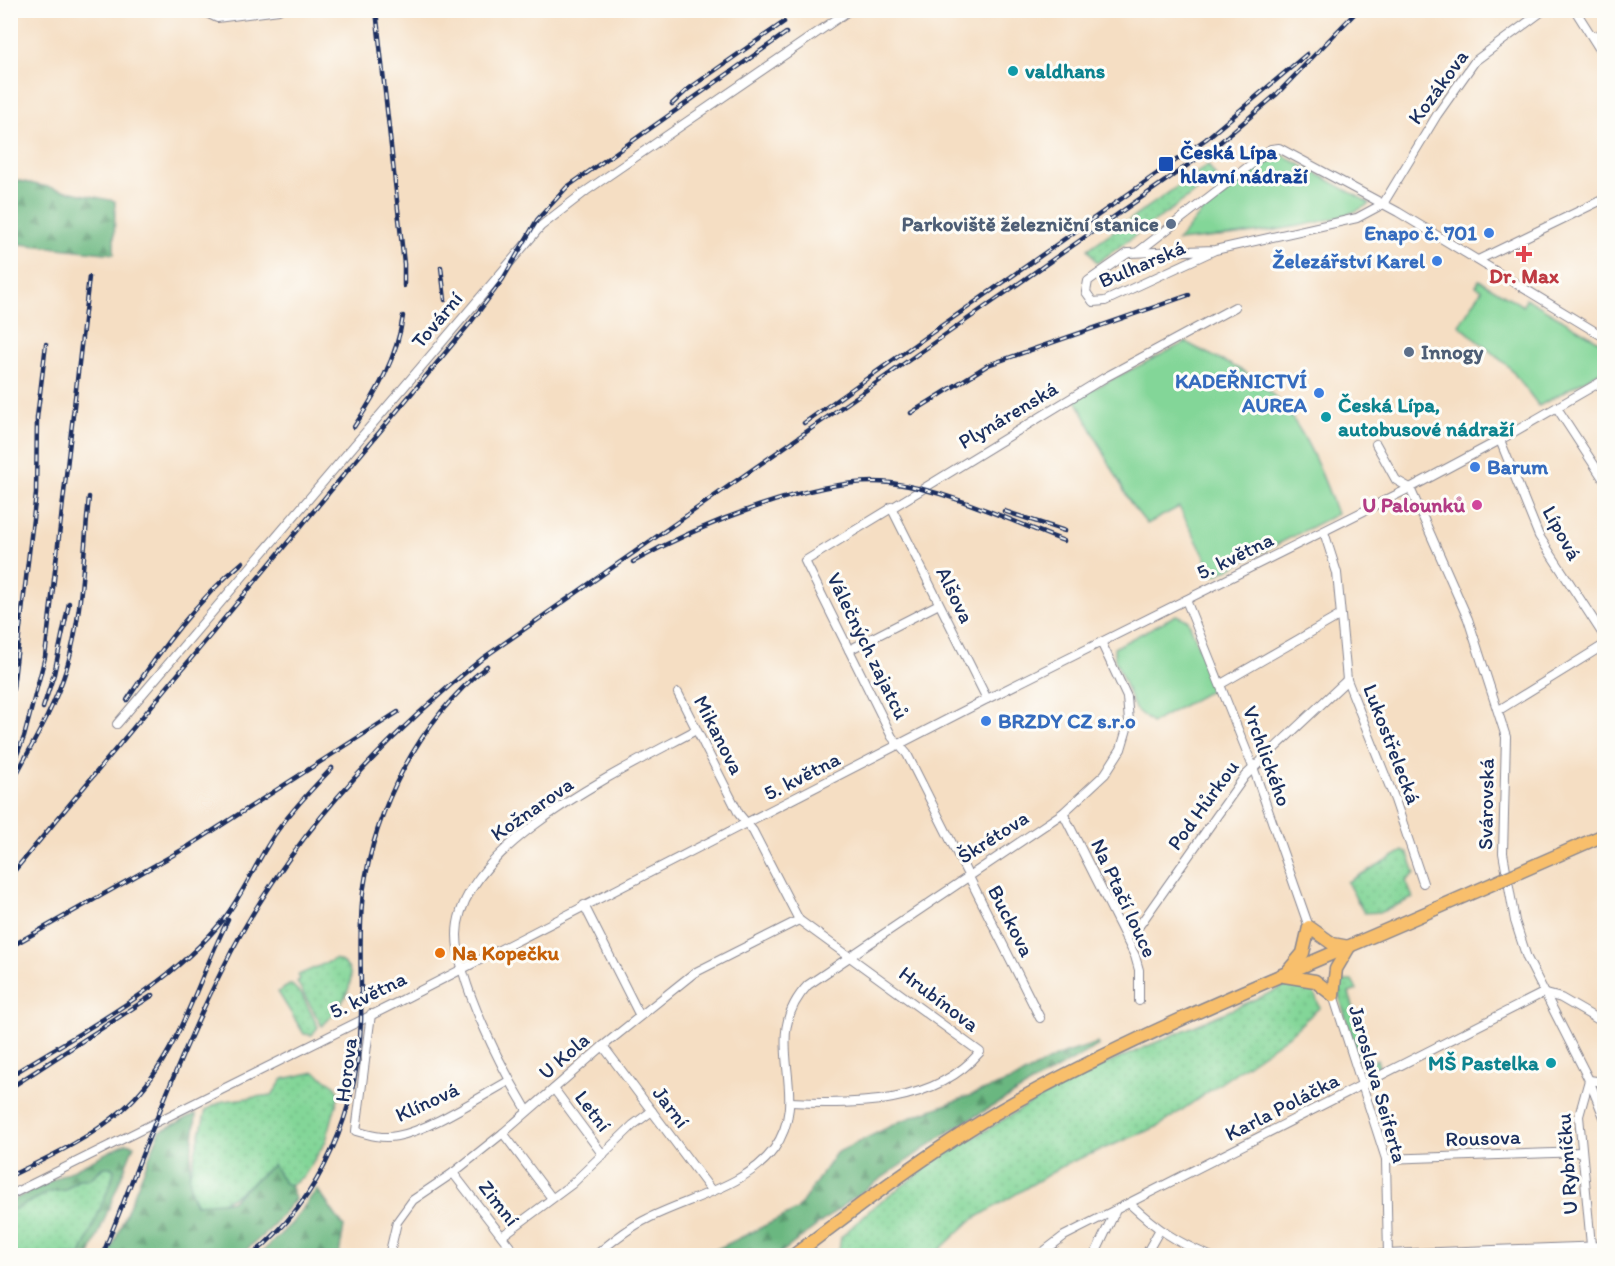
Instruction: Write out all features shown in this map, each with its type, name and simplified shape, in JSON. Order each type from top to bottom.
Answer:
[{"type":"main road","points":[[793,1256],[918,1162],[1031,1093],[1283,975],[1605,835]]},
{"type":"main road","points":[[1283,975],[1303,953],[1309,927],[1333,944],[1349,947]]},
{"type":"main road","points":[[1283,975],[1315,981],[1333,994],[1336,969],[1349,947]]},
{"type":"street","points":[[200,10],[217,18],[279,10]]},
{"type":"street","name":"Tovární","points":[[117,724],[541,226],[586,191],[850,10]]},
{"type":"street","name":"Kozákova","points":[[1383,204],[1437,115],[1475,61],[1544,10]]},
{"type":"street","points":[[1575,10],[1605,56]]},
{"type":"street","points":[[1593,38],[1605,32]]},
{"type":"street","name":"Bulharská","points":[[1138,252],[1271,149],[1279,148],[1383,204],[1605,337]]},
{"type":"street","points":[[1478,260],[1605,199]]},
{"type":"street","name":"Bulharská","points":[[1215,250],[1105,301],[1099,303],[1089,299],[1086,286],[1091,277],[1119,258],[1138,252],[1215,250],[1357,218],[1383,204]]},
{"type":"street","name":"Plynárenská","points":[[805,561],[1104,378],[1235,307]]},
{"type":"street","name":"5. května","points":[[10,1195],[899,747],[987,699],[1324,532],[1500,441],[1605,380]]},
{"type":"street","points":[[1557,408],[1605,480]]},
{"type":"street","name":"Lípová","points":[[1500,441],[1539,536],[1605,636]]},
{"type":"street","points":[[1376,444],[1396,480],[1410,488]]},
{"type":"street","name":"Svárovská","points":[[1410,488],[1468,619],[1506,737],[1502,822],[1506,884],[1524,949],[1543,993],[1589,1080],[1605,1117]]},
{"type":"street","name":"Alšova","points":[[891,507],[987,699]]},
{"type":"street","name":"Lukostřelecká","points":[[1324,532],[1337,573],[1339,616],[1347,680],[1395,800],[1423,883]]},
{"type":"street","name":"Válečných zajatců","points":[[805,561],[899,747]]},
{"type":"street","name":"Vrchlického","points":[[1186,600],[1253,767],[1309,927]]},
{"type":"street","points":[[849,650],[939,604]]},
{"type":"street","points":[[1221,684],[1339,616]]},
{"type":"street","name":"Škrétova","points":[[790,1102],[784,1038],[788,1014],[798,996],[808,985],[1063,813],[1105,774],[1122,749],[1129,722],[1127,697],[1102,644]]},
{"type":"street","points":[[1499,710],[1605,645]]},
{"type":"street","name":"Pod Hůrkou","points":[[1126,939],[1139,926],[1215,816],[1253,767],[1347,680]]},
{"type":"street","name":"Mikanova","points":[[678,693],[739,814],[747,824]]},
{"type":"street","name":"Kožnarova","points":[[460,969],[457,933],[462,906],[479,875],[504,848],[545,818],[633,764],[696,730]]},
{"type":"street","name":"Buckova","points":[[899,747],[907,754],[1040,1018]]},
{"type":"street","name":"Na Ptačí louce","points":[[1063,813],[1126,939],[1138,970],[1139,1001]]},
{"type":"street","name":"Hrubínova","points":[[747,824],[799,920],[981,1052],[967,1068],[945,1080],[907,1094],[852,1104],[790,1102]]},
{"type":"street","points":[[584,905],[640,1016]]},
{"type":"street","name":"U Kola","points":[[389,1256],[392,1233],[404,1210],[413,1200],[453,1173],[504,1133],[527,1110],[603,1046],[694,973],[799,920]]},
{"type":"street","points":[[460,969],[509,1081],[527,1110]]},
{"type":"street","points":[[1543,993],[1561,998],[1605,1023]]},
{"type":"street","name":"Karla Poláčka","points":[[1038,1256],[1064,1236],[1543,993]]},
{"type":"street","name":"Jaroslava Seiferta","points":[[1333,994],[1386,1159],[1388,1255]]},
{"type":"street","name":"Horova","points":[[356,1131],[371,1014]]},
{"type":"street","name":"Jarní","points":[[603,1046],[711,1190]]},
{"type":"street","points":[[1589,1080],[1605,1082]]},
{"type":"street","name":"U Rybníčku","points":[[1589,1080],[1579,1116],[1592,1251]]},
{"type":"street","name":"Klínová","points":[[356,1131],[372,1136],[395,1137],[414,1132],[509,1081]]},
{"type":"street","name":"Letní","points":[[554,1089],[603,1155]]},
{"type":"street","points":[[595,1256],[645,1220],[740,1179],[764,1161],[782,1134],[790,1102]]},
{"type":"street","points":[[502,1236],[551,1197],[572,1184],[633,1125],[652,1111]]},
{"type":"street","points":[[504,1133],[551,1197]]},
{"type":"street","name":"Rousova","points":[[1386,1159],[1582,1152]]},
{"type":"street","name":"Zimní","points":[[453,1173],[517,1256]]},
{"type":"street","points":[[1130,1204],[1159,1230],[1178,1243],[1209,1256]]},
{"type":"street","points":[[1094,1256],[1115,1212]]},
{"type":"street","points":[[1145,1256],[1159,1230]]},
{"type":"street","points":[[1333,1256],[1539,1253],[1592,1251],[1605,1246]]},
{"type":"green space","points":[[1279,153],[1370,203],[1355,211],[1307,225],[1249,234],[1177,241],[1202,212]]},
{"type":"green space","points":[[1208,165],[1216,177],[1097,263],[1088,249]]},
{"type":"green space","points":[[10,179],[115,201],[114,254],[11,243]]},
{"type":"green space","points":[[1479,280],[1523,306],[1526,298],[1604,344],[1604,369],[1539,406],[1509,367],[1459,325],[1482,290],[1476,286]]},
{"type":"green space","points":[[1186,342],[1243,371],[1277,399],[1291,416],[1313,454],[1337,514],[1215,576],[1179,507],[1147,524],[1131,504],[1075,398]]},
{"type":"green space","points":[[1176,615],[1188,620],[1215,688],[1152,723],[1135,709],[1115,659],[1114,648]]},
{"type":"green space","points":[[1403,851],[1408,854],[1415,873],[1406,881],[1413,898],[1381,912],[1364,913],[1347,882]]},
{"type":"green space","points":[[335,959],[345,965],[350,973],[350,982],[342,1002],[322,1026],[297,982],[300,979],[298,975]]},
{"type":"green space","points":[[1308,979],[1320,1007],[1288,1036],[1159,1126],[1066,1164],[969,1222],[934,1255],[838,1256],[841,1237],[872,1208],[940,1158],[1072,1079],[1293,983]]},
{"type":"green space","points":[[1337,981],[1352,981],[1357,990],[1349,993],[1370,1062],[1377,1060],[1380,1069],[1371,1074],[1361,1067],[1340,999]]},
{"type":"green space","points":[[291,984],[302,995],[318,1027],[312,1035],[304,1034],[278,992]]},
{"type":"green space","points":[[1098,1043],[1099,1045],[953,1129],[853,1198],[778,1255],[705,1255],[797,1210],[836,1153],[901,1121],[1015,1079],[1057,1056]]},
{"type":"green space","points":[[315,1072],[336,1086],[339,1094],[326,1141],[304,1176],[290,1185],[284,1183],[273,1165],[228,1199],[208,1205],[197,1204],[191,1194],[189,1177],[206,1110],[223,1101],[272,1095],[283,1079]]},
{"type":"green space","points":[[196,1114],[190,1161],[190,1186],[196,1204],[231,1201],[273,1165],[284,1183],[290,1185],[295,1199],[269,1230],[240,1255],[109,1255],[160,1131]]},
{"type":"green space","points":[[126,1143],[134,1145],[90,1255],[81,1255],[112,1180],[114,1170],[111,1167],[103,1167],[90,1179],[79,1179],[65,1190],[50,1192],[11,1211],[11,1201]]},
{"type":"green space","points":[[107,1165],[114,1170],[114,1175],[103,1207],[81,1255],[11,1255],[10,1211],[50,1192],[65,1190],[83,1177],[90,1179]]},
{"type":"green space","points":[[317,1189],[344,1227],[339,1255],[259,1255],[292,1223]]},
{"type":"railway","points":[[376,10],[404,264],[404,286]]},
{"type":"railway","points":[[102,1256],[189,1040],[246,925],[273,881],[303,839],[369,762],[444,691],[483,658],[1218,144],[1277,94],[1358,10]]},
{"type":"railway","points":[[672,104],[687,90],[784,22]]},
{"type":"railway","points":[[10,876],[471,322],[503,279],[537,220],[567,187],[786,33]]},
{"type":"railway","points":[[804,423],[1206,139],[1307,54]]},
{"type":"railway","points":[[441,267],[445,300]]},
{"type":"railway","points":[[10,772],[24,737],[45,657],[89,277]]},
{"type":"railway","points":[[911,413],[988,365],[1189,295]]},
{"type":"railway","points":[[354,427],[385,374],[396,346],[403,316]]},
{"type":"railway","points":[[10,713],[36,494],[37,418],[46,344]]},
{"type":"railway","points":[[633,562],[689,534],[759,506],[829,487],[862,482],[891,483],[935,492],[1064,541]]},
{"type":"railway","points":[[10,786],[48,715],[61,685],[72,649],[82,584],[89,497]]},
{"type":"railway","points":[[1004,511],[1065,531]]},
{"type":"railway","points":[[127,700],[180,626],[243,562]]},
{"type":"railway","points":[[43,708],[54,674],[69,603]]},
{"type":"railway","points":[[251,1256],[276,1233],[317,1180],[344,1119],[353,1087],[361,1020],[360,941],[363,893],[378,829],[390,798],[421,739],[463,688],[487,666]]},
{"type":"railway","points":[[10,947],[189,846],[398,712]]},
{"type":"railway","points":[[10,1076],[123,1006],[177,967],[223,920],[282,825],[332,768]]},
{"type":"railway","points":[[10,1176],[96,1130],[121,1111],[141,1091],[157,1069],[184,1021],[228,920]]},
{"type":"railway","points":[[10,1088],[153,995]]},
{"type":"place","name":"valdhans","points":[[1013,71]]},
{"type":"place","name":"Česká Lípa hlavní nádraží","points":[[1166,164]]},
{"type":"place","name":"Parkoviště železniční stanice","points":[[1171,224]]},
{"type":"place","name":"Enapo č. 701","points":[[1489,233]]},
{"type":"place","name":"Dr. Max","points":[[1524,254]]},
{"type":"place","name":"Železářství Karel","points":[[1437,261]]},
{"type":"place","name":"Innogy","points":[[1409,352]]},
{"type":"place","name":"KADEŘNICTVÍ AUREA","points":[[1319,393]]},
{"type":"place","name":"Česká Lípa, autobusové nádraží","points":[[1326,417]]},
{"type":"place","name":"Barum","points":[[1475,467]]},
{"type":"place","name":"U Palounků","points":[[1477,505]]},
{"type":"place","name":"BRZDY CZ s.r.o","points":[[986,721]]},
{"type":"place","name":"Na Kopečku","points":[[440,953]]},
{"type":"place","name":"MŠ Pastelka","points":[[1551,1063]]}]
